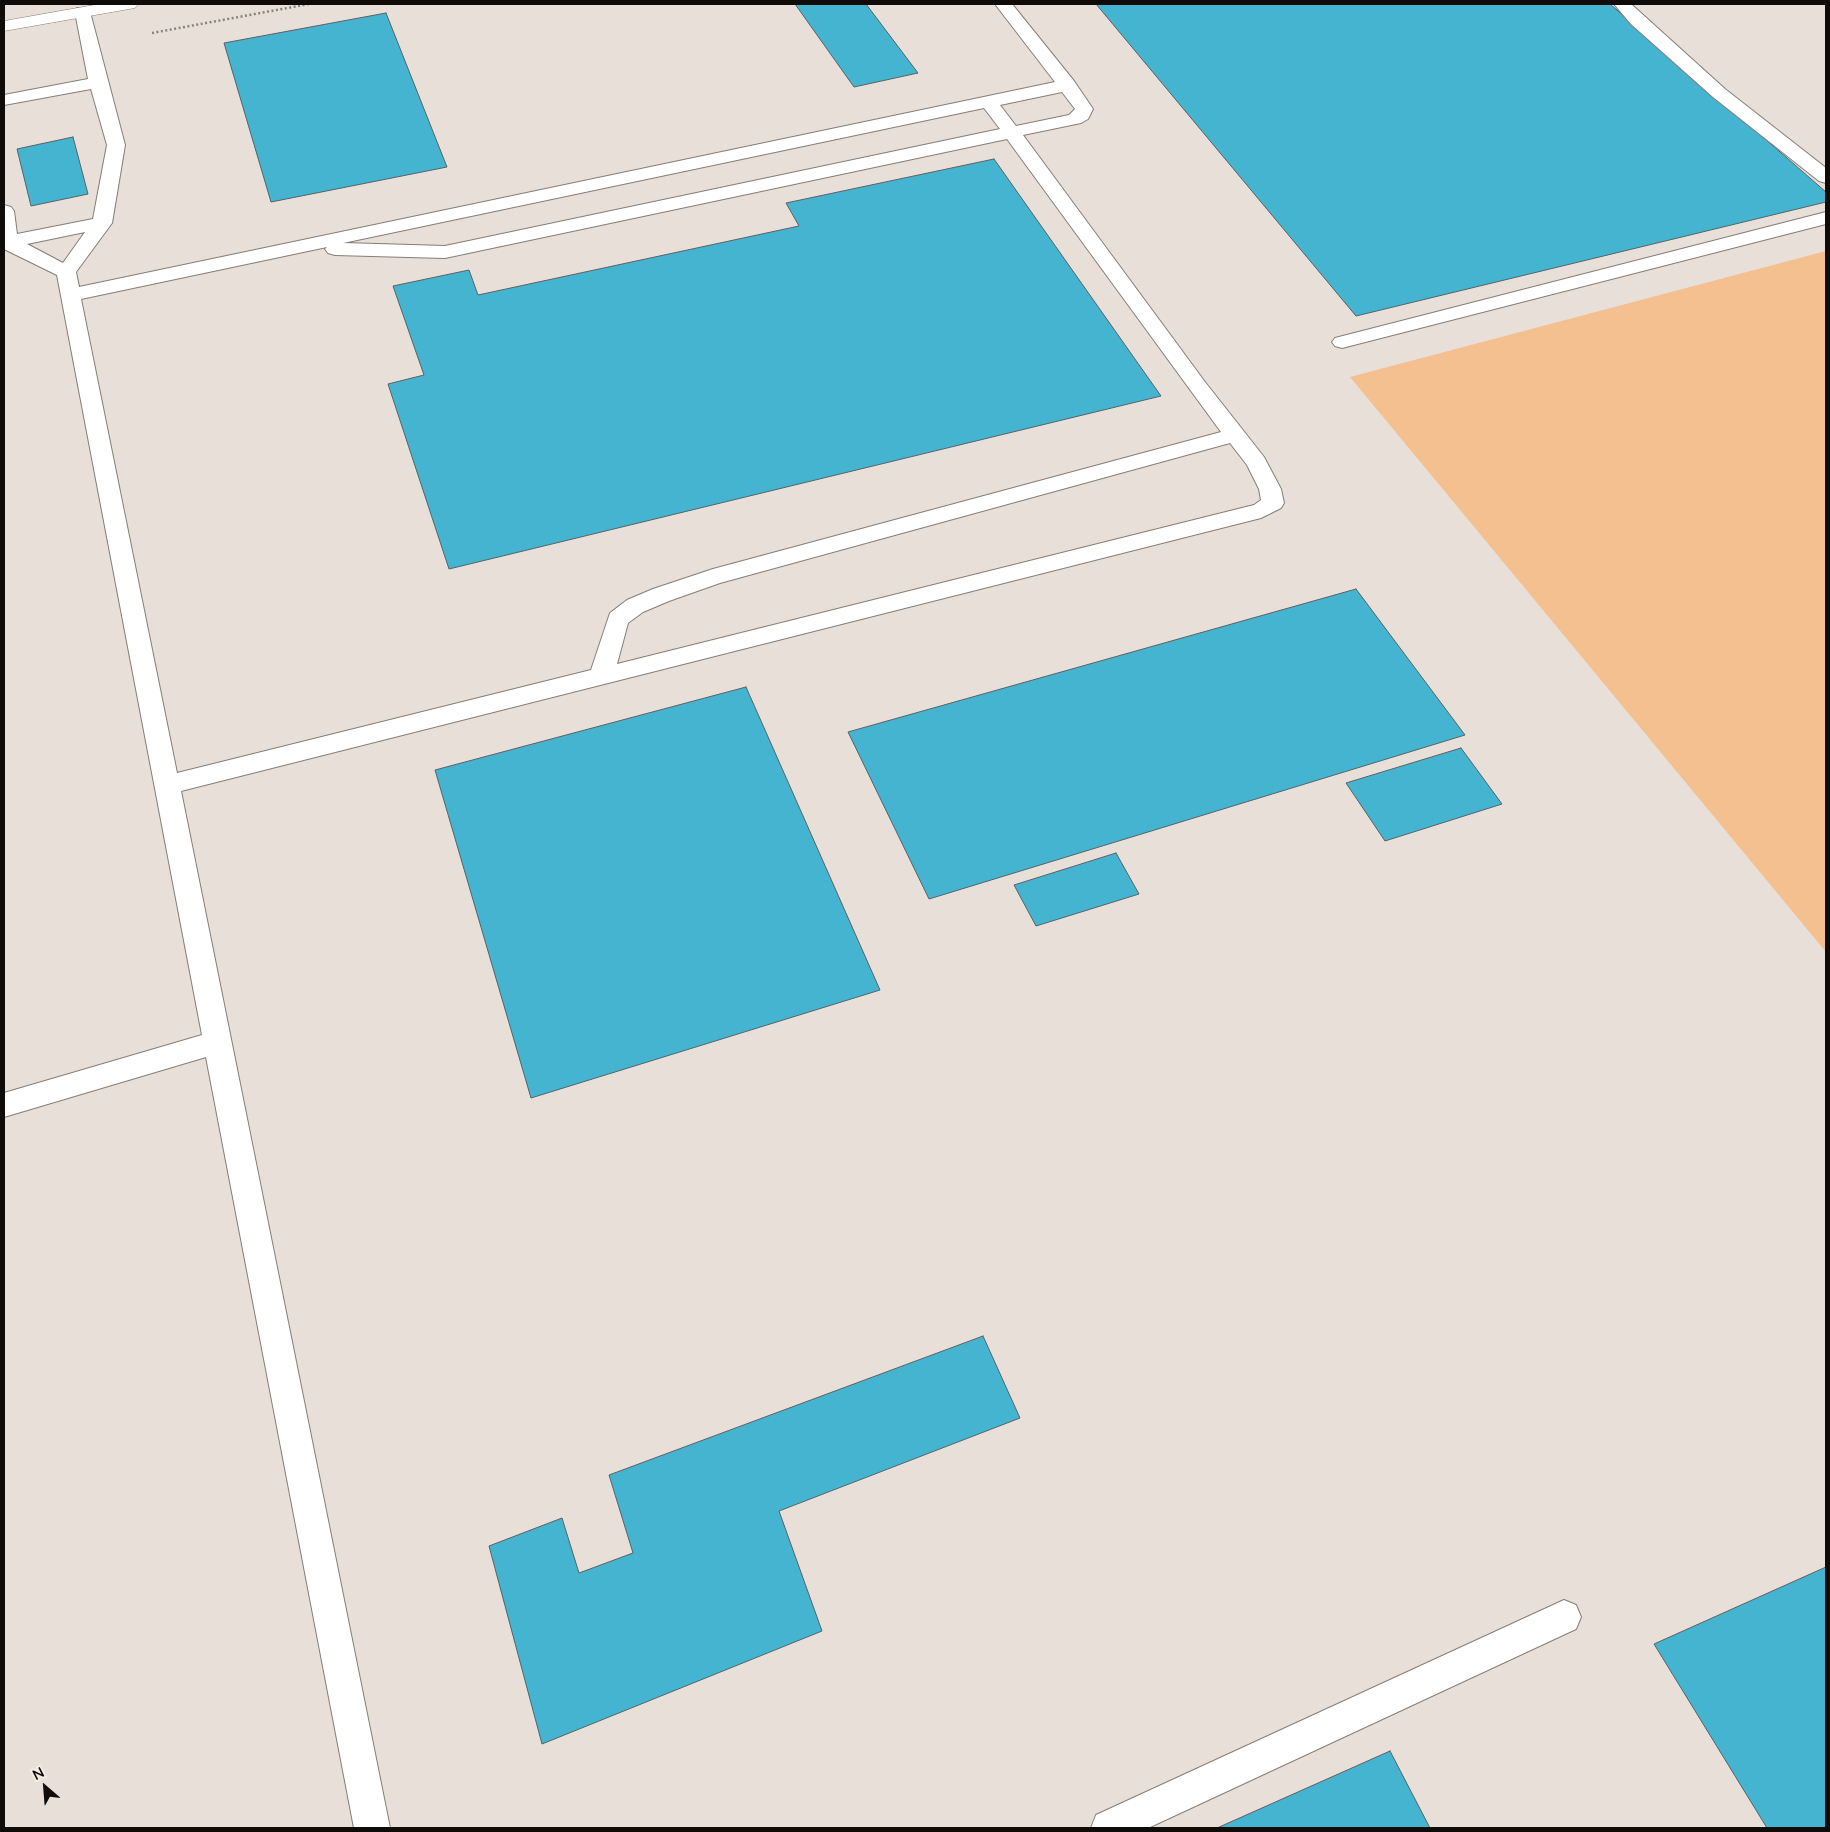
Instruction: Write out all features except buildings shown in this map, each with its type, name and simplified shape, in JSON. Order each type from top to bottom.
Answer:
[{"type":"street","points":[[4,26],[129,4]]},
{"type":"lane","points":[[297,247],[432,254],[445,252],[1075,119],[1082,115],[1084,109],[1068,85],[1003,4]]},
{"type":"lane","points":[[1622,4],[1637,20],[1719,93],[1826,177]]},
{"type":"lane","points":[[83,12],[98,82],[116,145],[102,223],[66,272],[372,1828]]},
{"type":"lane","points":[[4,100],[98,82]]},
{"type":"lane","points":[[70,295],[1068,85]]},
{"type":"lane","points":[[166,785],[1261,511],[1273,503],[1270,490],[1256,462],[989,102]]},
{"type":"lane","points":[[4,211],[7,242]]},
{"type":"lane","points":[[1342,342],[1826,218]]},
{"type":"lane","points":[[7,242],[102,223]]},
{"type":"lane","points":[[7,242],[66,272]]},
{"type":"lane","points":[[601,676],[618,619],[635,606],[661,595],[713,577],[1235,435]]},
{"type":"lane","points":[[4,1104],[217,1042]]},
{"type":"lane","points":[[1109,1828],[1564,1617]]},
{"type":"path","points":[[90,44],[309,4]]},
{"type":"shaded area","points":[[1826,251],[1826,952],[1350,377]]}]
